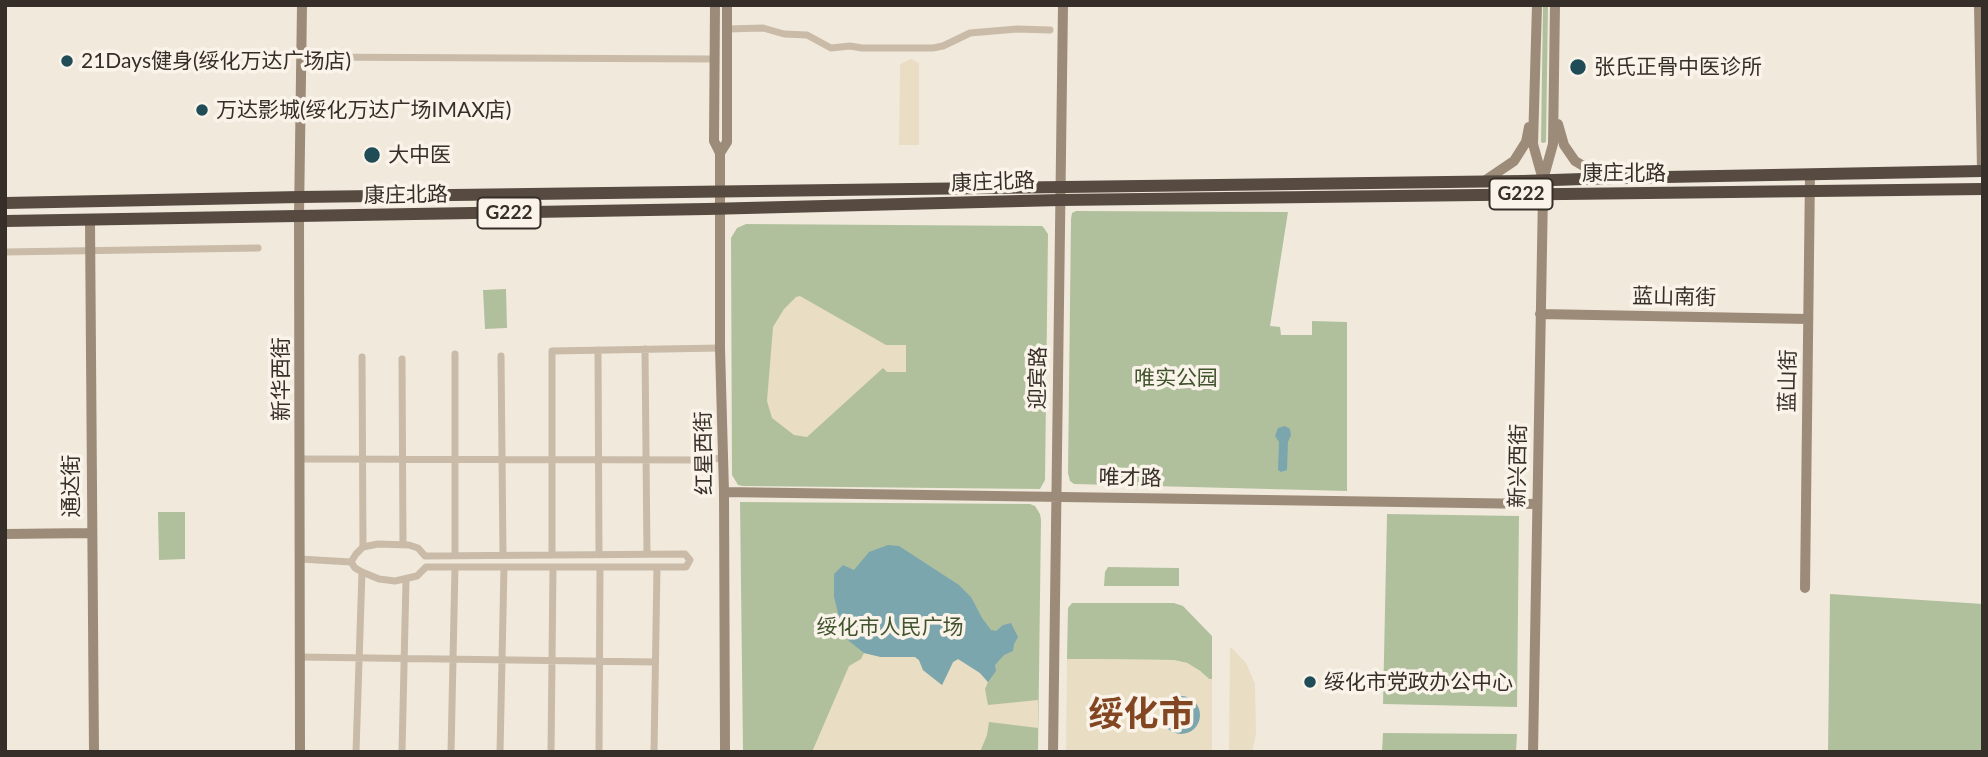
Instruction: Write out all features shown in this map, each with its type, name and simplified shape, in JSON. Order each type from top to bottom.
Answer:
[{"type":"highway","name":"康庄北路","points":[[5,221],[719,209],[1060,193],[1483,181],[1543,187],[1613,178],[1982,171]]},
{"type":"highway","name":"康庄北路","points":[[5,203],[719,192],[1060,193],[1543,187],[1810,191],[1983,189]]},
{"type":"main road","name":"新华西街","points":[[300,752],[299,216],[302,5]]},
{"type":"main road","name":"红星西街","points":[[715,5],[714,141],[720,153],[725,752]]},
{"type":"main road","name":"红星西街","points":[[720,153],[727,142],[727,5]]},
{"type":"main road","name":"迎宾路","points":[[1053,752],[1063,5]]},
{"type":"main road","name":"新兴西街","points":[[1537,5],[1533,144],[1543,187]]},
{"type":"main road","name":"新兴西街","points":[[1532,752],[1543,187],[1553,145],[1555,5]]},
{"type":"main road","points":[[1979,5],[1982,171]]},
{"type":"main road","points":[[1483,181],[1514,161],[1526,142],[1536,64]]},
{"type":"main road","points":[[1553,64],[1558,84],[1558,129],[1568,153],[1584,167],[1613,178]]},
{"type":"main road","name":"蓝山街","points":[[1805,588],[1810,174]]},
{"type":"main road","name":"通达街","points":[[90,221],[94,752]]},
{"type":"main road","name":"蓝山南街","points":[[1540,314],[1808,319]]},
{"type":"main road","name":"唯才路","points":[[724,492],[1536,503]]},
{"type":"main road","points":[[5,534],[91,533]]},
{"type":"street","points":[[727,29],[763,29],[807,35],[831,48],[933,48],[970,33],[1017,29],[1050,30]]},
{"type":"street","points":[[302,57],[714,59]]},
{"type":"street","points":[[5,252],[258,248]]},
{"type":"street","points":[[552,555],[552,351],[720,348]]},
{"type":"street","points":[[645,349],[647,554]]},
{"type":"street","points":[[598,350],[599,555]]},
{"type":"street","points":[[455,354],[455,555]]},
{"type":"street","points":[[501,356],[503,555]]},
{"type":"street","points":[[362,357],[363,547]]},
{"type":"street","points":[[402,359],[403,545]]},
{"type":"street","points":[[300,459],[723,458]]},
{"type":"street","points":[[378,544],[418,548],[425,556],[685,554],[690,560],[686,568],[426,567],[417,576],[395,581],[379,579],[362,572],[351,562],[363,547],[378,544]]},
{"type":"street","points":[[300,559],[351,562]]},
{"type":"street","points":[[451,752],[455,567]]},
{"type":"street","points":[[500,752],[504,567]]},
{"type":"street","points":[[551,752],[553,567]]},
{"type":"street","points":[[599,752],[600,567]]},
{"type":"street","points":[[654,752],[657,567]]},
{"type":"street","points":[[356,752],[362,572]]},
{"type":"street","points":[[402,752],[406,580]]},
{"type":"street","points":[[300,657],[656,662]]},
{"type":"green space","points":[[1543,5],[1548,5],[1546,142],[1543,143],[1541,142]]},
{"type":"green space","name":"唯实公园","points":[[1288,212],[1270,326],[1280,327],[1281,335],[1312,335],[1312,321],[1347,322],[1347,491],[1074,484],[1070,481],[1071,219],[1072,213]]},
{"type":"green space","points":[[746,224],[1042,226],[1048,234],[1045,480],[1040,489],[738,485],[732,475],[731,238],[737,228]]},
{"type":"green space","points":[[506,289],[507,328],[485,329],[483,290]]},
{"type":"green space","name":"绥化市人民广场","points":[[740,502],[1035,506],[1041,520],[1038,752],[743,752]]},
{"type":"green space","points":[[158,512],[185,512],[185,559],[159,560]]},
{"type":"green space","points":[[1387,514],[1519,516],[1517,707],[1383,704]]},
{"type":"green space","points":[[1108,567],[1179,568],[1179,586],[1104,586]]},
{"type":"green space","points":[[1830,594],[1983,604],[1983,752],[1828,752]]},
{"type":"green space","points":[[1072,603],[1174,603],[1183,606],[1212,636],[1212,679],[1187,663],[1173,660],[1067,659],[1068,608]]},
{"type":"green space","points":[[1383,733],[1517,734],[1516,752],[1382,752]]},
{"type":"shaded area","points":[[911,59],[919,63],[919,145],[899,145],[900,64]]},
{"type":"shaded area","points":[[800,296],[886,345],[906,345],[906,372],[887,372],[883,368],[807,437],[794,435],[772,418],[767,401],[773,327],[784,309]]},
{"type":"shaded area","points":[[1231,647],[1246,663],[1255,684],[1256,734],[1252,752],[1229,752]]},
{"type":"shaded area","points":[[864,653],[881,657],[915,657],[923,670],[942,685],[953,662],[961,660],[988,682],[985,689],[988,705],[1038,700],[1038,728],[989,722],[980,752],[812,752],[849,666],[861,659]]},
{"type":"shaded area","points":[[1067,659],[1173,660],[1187,663],[1200,671],[1212,679],[1212,752],[1066,752]]},
{"type":"water","points":[[1285,426],[1290,429],[1291,435],[1288,442],[1287,470],[1281,472],[1278,470],[1279,442],[1275,436],[1278,428]]},
{"type":"water","points":[[888,545],[899,546],[959,585],[971,597],[991,630],[996,631],[1011,623],[1018,637],[1013,651],[1004,655],[995,665],[996,671],[988,682],[980,673],[958,659],[953,662],[942,685],[923,670],[915,657],[881,657],[864,653],[849,641],[842,629],[834,597],[834,574],[843,565],[854,570],[869,552]]},
{"type":"water","points":[[1181,696],[1194,702],[1200,715],[1194,728],[1181,734],[1168,728],[1162,715],[1168,702]]},
{"type":"place","name":"21Days健身(绥化万达广场店)","points":[[67,61]]},
{"type":"place","name":"张氏正骨中医诊所","points":[[1578,67]]},
{"type":"place","name":"万达影城(绥化万达广场IMAX店)","points":[[202,110]]},
{"type":"place","name":"大中医","points":[[372,155]]},
{"type":"place","name":"绥化市党政办公中心","points":[[1310,682]]},
{"type":"district","name":"绥化市","points":[[1141,715]]}]
